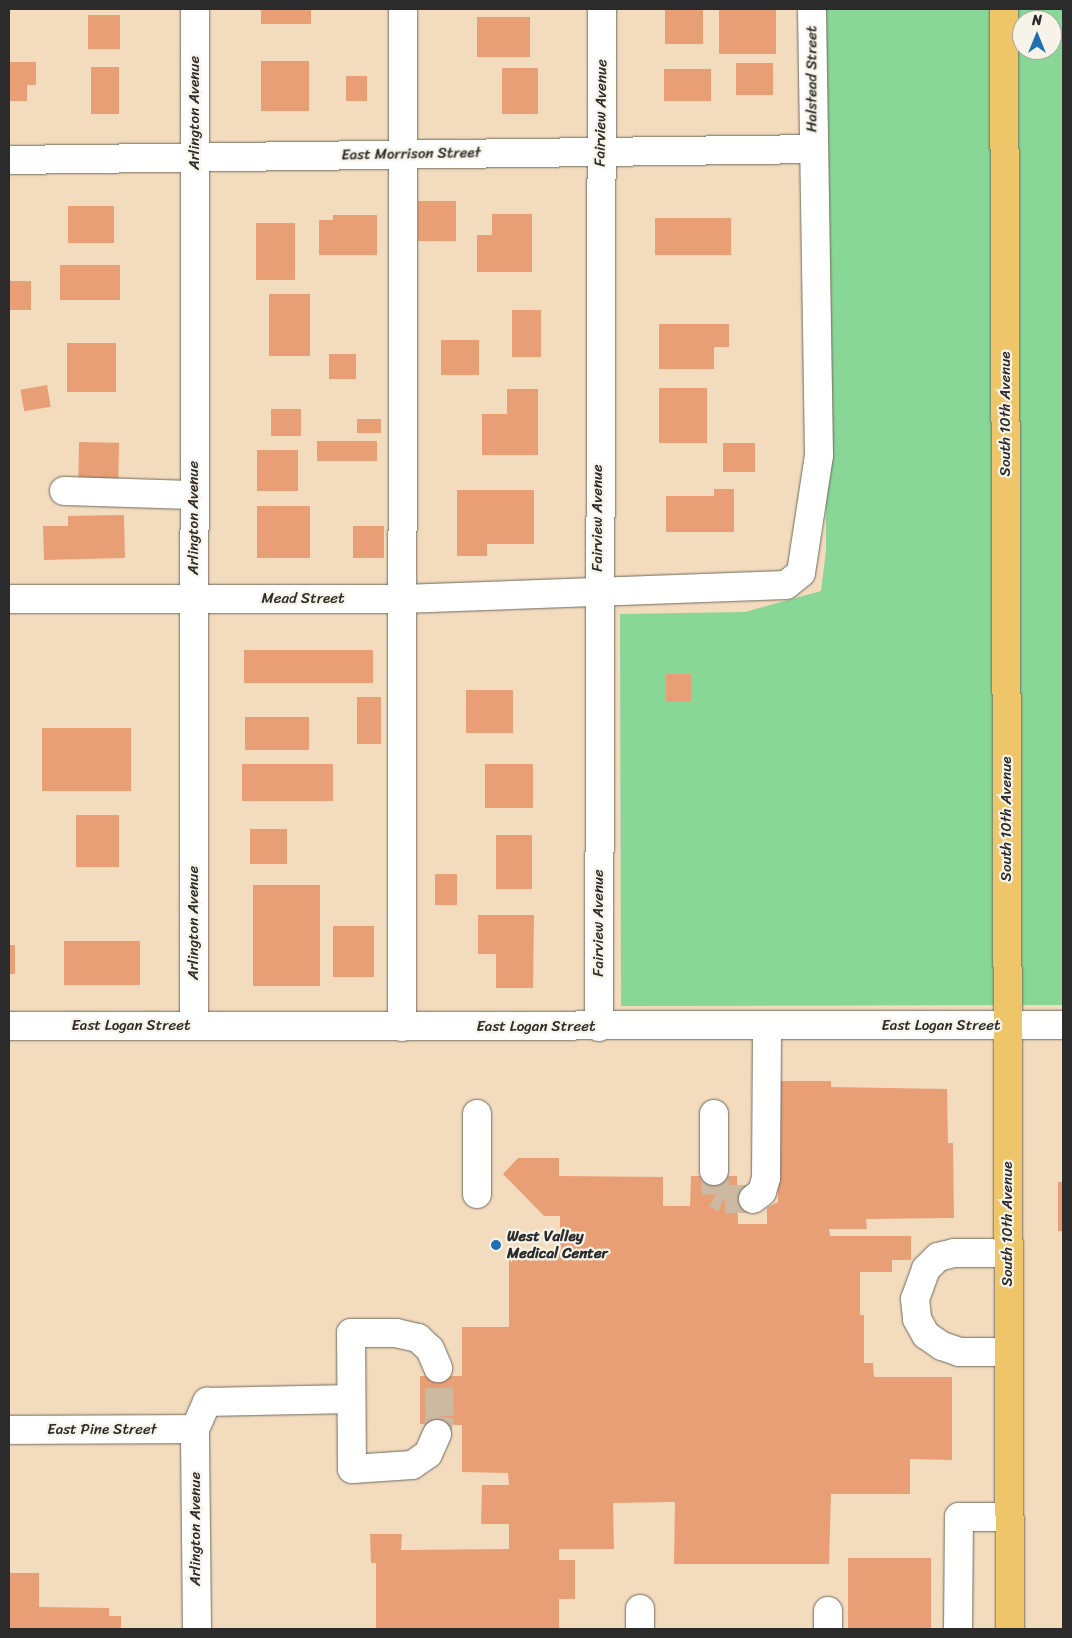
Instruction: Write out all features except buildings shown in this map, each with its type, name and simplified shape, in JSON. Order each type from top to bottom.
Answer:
[{"type":"main road","name":"South 10th Avenue","points":[[1004,9],[1008,1517],[1010,1629]]},
{"type":"street","name":"Arlington Avenue","points":[[194,1026],[195,9]]},
{"type":"street","points":[[402,1027],[403,9]]},
{"type":"street","name":"Fairview Avenue","points":[[599,1027],[598,592],[602,9]]},
{"type":"street","name":"Halstead Street","points":[[598,592],[786,585],[801,573],[819,455],[812,149],[812,9]]},
{"type":"street","name":"East Morrison Street","points":[[9,160],[194,156],[403,155],[600,149],[812,149]]},
{"type":"street","points":[[64,491],[194,495]]},
{"type":"street","name":"Mead Street","points":[[9,599],[402,598],[598,592]]},
{"type":"street","name":"East Logan Street","points":[[9,1026],[768,1027],[1063,1025]]},
{"type":"street","points":[[753,1199],[762,1192],[766,1178],[768,1027]]},
{"type":"street","points":[[477,1114],[477,1194]]},
{"type":"street","points":[[714,1114],[714,1171]]},
{"type":"street","points":[[1008,1253],[954,1253],[938,1257],[926,1269],[915,1298],[917,1318],[926,1335],[942,1346],[958,1352],[1008,1352]]},
{"type":"street","points":[[437,1434],[428,1454],[412,1465],[352,1468],[351,1333],[396,1333],[418,1338],[430,1349],[438,1368]]},
{"type":"street","points":[[195,1430],[207,1402],[351,1399]]},
{"type":"street","name":"East Pine Street","points":[[9,1430],[195,1430]]},
{"type":"street","name":"Arlington Avenue","points":[[195,1430],[197,1629]]},
{"type":"street","points":[[958,1629],[958,1517],[1008,1517]]},
{"type":"green space","points":[[824,9],[1063,9],[1063,1005],[621,1006],[620,614],[745,612],[821,591],[826,551]]},
{"type":"tunnel","points":[[714,1171],[716,1194],[725,1199],[753,1199]]},
{"type":"tunnel","points":[[437,1434],[440,1416],[438,1368]]},
{"type":"place","name":"West Valley Medical Center","points":[[496,1245]]}]
